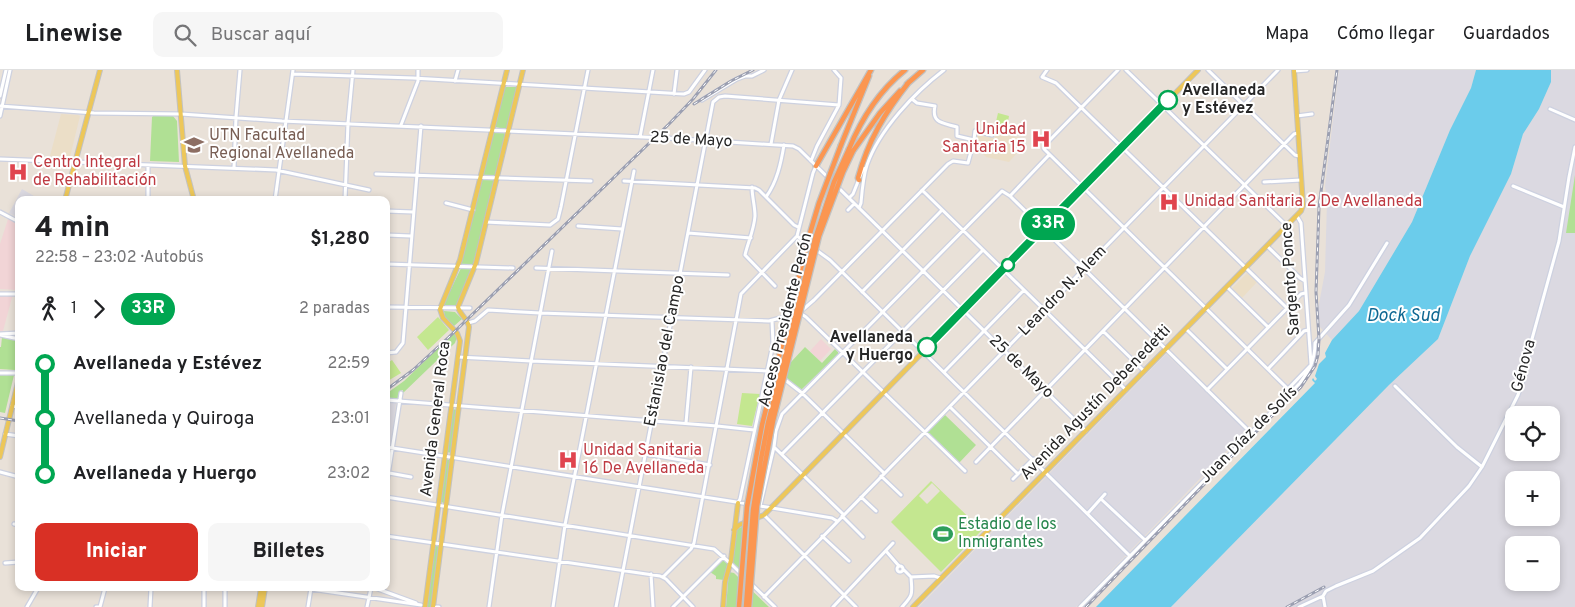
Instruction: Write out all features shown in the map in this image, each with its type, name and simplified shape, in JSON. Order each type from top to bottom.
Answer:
[{"type":"highway","points":[[739,607],[747,507],[762,424],[819,203],[872,70]]},
{"type":"highway","points":[[816,166],[872,70]]},
{"type":"highway","points":[[749,606],[753,510],[761,459],[768,423],[815,239],[834,182],[871,109],[892,82],[905,70]]},
{"type":"highway","points":[[851,150],[880,113],[923,70]]},
{"type":"highway","points":[[859,180],[863,162],[874,134],[909,82]]},
{"type":"main road","points":[[66,196],[100,70]]},
{"type":"main road","points":[[177,70],[185,166],[193,196]]},
{"type":"main road","points":[[440,308],[458,266],[507,70]]},
{"type":"main road","points":[[458,308],[475,267],[523,70]]},
{"type":"main road","points":[[734,530],[738,525],[764,515],[1198,70]]},
{"type":"main road","name":"Sargento Ponce","points":[[1294,70],[1303,205],[1302,210],[1297,216]]},
{"type":"main road","name":"Avenida Agustín Debenedetti","points":[[913,607],[1297,216]]},
{"type":"main road","name":"Avenida General Roca","points":[[423,606],[460,341],[459,335],[443,318],[440,308]]},
{"type":"main road","name":"Avenida General Roca","points":[[435,607],[441,545],[466,358],[468,323],[458,308]]},
{"type":"main road","points":[[0,457],[15,394]]},
{"type":"main road","points":[[723,607],[725,582],[730,563],[738,503]]},
{"type":"main road","points":[[258,607],[261,591]]},
{"type":"main road","points":[[262,607],[265,591]]},
{"type":"street","points":[[0,96],[6,70]]},
{"type":"street","points":[[0,116],[10,70]]},
{"type":"street","points":[[234,168],[240,70]]},
{"type":"street","points":[[345,196],[348,123],[353,70]]},
{"type":"street","points":[[400,125],[418,79],[418,70]]},
{"type":"street","points":[[455,81],[458,70]]},
{"type":"street","points":[[486,222],[550,225],[554,223],[560,213],[588,70]]},
{"type":"street","points":[[640,137],[653,70]]},
{"type":"street","points":[[674,94],[677,70]]},
{"type":"street","points":[[276,196],[293,72],[352,77],[674,94],[687,93],[705,70]]},
{"type":"street","points":[[702,100],[742,77],[752,76],[764,70]]},
{"type":"street","points":[[771,144],[779,100],[792,70]]},
{"type":"street","points":[[811,161],[839,105],[841,80],[834,70]]},
{"type":"street","points":[[858,208],[861,204],[866,168],[872,153],[884,134],[912,99],[944,70]]},
{"type":"street","points":[[1047,70],[1042,77],[1056,83],[1082,107],[1287,308]]},
{"type":"street","points":[[1118,70],[1046,144],[1044,149],[1289,389],[1311,365]]},
{"type":"street","points":[[1126,70],[1287,226]]},
{"type":"street","points":[[1208,70],[1295,155],[1300,156]]},
{"type":"street","name":"Leandro N. Alem","points":[[764,596],[1278,70]]},
{"type":"street","points":[[1294,70],[1307,70]]},
{"type":"street","points":[[721,88],[720,96],[839,105]]},
{"type":"street","name":"Estanislao del Campo","points":[[616,607],[712,104],[720,96]]},
{"type":"street","points":[[912,99],[917,103],[935,106],[933,114],[942,124],[957,127],[957,136],[974,140]]},
{"type":"street","name":"25 de Mayo","points":[[1,106],[89,112],[181,114],[640,137],[796,147],[1086,431]]},
{"type":"street","points":[[1550,109],[1575,120]]},
{"type":"street","points":[[1297,116],[1312,114]]},
{"type":"street","points":[[390,353],[395,352],[403,343],[421,126]]},
{"type":"street","points":[[468,323],[475,321],[488,310],[772,321],[800,313],[948,164],[953,161],[968,163],[975,131],[992,135]]},
{"type":"street","points":[[976,462],[1246,186],[1294,134],[1298,133]]},
{"type":"street","points":[[766,197],[772,188],[779,170],[784,145]]},
{"type":"street","name":"Génova","points":[[1299,607],[1323,596],[1326,591],[1332,588],[1381,566],[1420,538],[1469,486],[1482,467],[1524,378],[1532,339],[1558,247],[1575,147]]},
{"type":"street","points":[[1010,196],[1049,155]]},
{"type":"street","points":[[0,159],[280,170],[369,190]]},
{"type":"street","points":[[148,165],[148,196]]},
{"type":"street","points":[[664,577],[694,545],[741,294],[797,236],[812,173],[816,166]]},
{"type":"street","points":[[849,198],[853,194],[863,169],[866,168]]},
{"type":"street","points":[[553,607],[565,525],[634,171]]},
{"type":"street","points":[[376,174],[591,181]]},
{"type":"street","points":[[1264,182],[1301,180]]},
{"type":"street","points":[[624,182],[752,188],[759,190],[798,227]]},
{"type":"street","points":[[1513,186],[1564,207]]},
{"type":"street","points":[[752,188],[755,213],[751,238],[744,255],[775,286]]},
{"type":"street","points":[[922,190],[1126,390]]},
{"type":"street","points":[[760,506],[774,447],[776,430],[782,414],[1002,190],[1246,428]]},
{"type":"street","points":[[446,203],[473,210]]},
{"type":"street","points":[[848,210],[854,204]]},
{"type":"street","points":[[862,292],[942,210]]},
{"type":"street","points":[[390,211],[413,212]]},
{"type":"street","points":[[0,212],[15,220]]},
{"type":"street","name":"Sargento Ponce","points":[[1297,216],[1300,223],[1311,365]]},
{"type":"street","points":[[578,226],[622,229]]},
{"type":"street","points":[[688,233],[751,238]]},
{"type":"street","points":[[390,235],[411,236]]},
{"type":"street","points":[[797,236],[827,258],[842,272],[1130,556]]},
{"type":"street","name":"Juan Díaz de Solís","points":[[1080,607],[1300,383],[1309,371],[1315,352],[1315,343],[1349,305],[1387,243]]},
{"type":"street","points":[[1267,246],[1305,281]]},
{"type":"street","points":[[782,454],[983,250]]},
{"type":"street","points":[[489,607],[502,515],[552,251]]},
{"type":"street","points":[[390,264],[513,268]]},
{"type":"street","points":[[536,268],[728,275]]},
{"type":"street","points":[[1228,287],[1268,327]]},
{"type":"street","points":[[944,372],[1024,290]]},
{"type":"street","points":[[1207,390],[1301,294],[1305,293]]},
{"type":"street","points":[[0,294],[15,294]]},
{"type":"street","points":[[390,307],[470,308]]},
{"type":"street","points":[[800,313],[965,471]]},
{"type":"street","points":[[738,503],[774,342],[772,321]]},
{"type":"street","points":[[1186,329],[1227,369]]},
{"type":"street","points":[[1268,369],[1304,331],[1308,330]]},
{"type":"street","points":[[1103,331],[1144,371]]},
{"type":"street","points":[[0,335],[15,334]]},
{"type":"street","points":[[0,335],[15,338]]},
{"type":"street","points":[[458,357],[768,371],[788,382],[802,393],[843,433],[900,495]]},
{"type":"street","points":[[686,423],[690,367]]},
{"type":"street","points":[[0,373],[15,373]]},
{"type":"street","points":[[1395,386],[1457,447],[1482,467]]},
{"type":"street","points":[[390,465],[401,393]]},
{"type":"street","points":[[390,401],[754,430]]},
{"type":"street","points":[[950,407],[1018,474]]},
{"type":"street","points":[[6,434],[15,435]]},
{"type":"street","points":[[774,447],[863,537]]},
{"type":"street","points":[[392,448],[771,507],[832,518],[838,521]]},
{"type":"street","points":[[646,454],[710,465]]},
{"type":"street","points":[[1013,479],[1033,459]]},
{"type":"street","points":[[0,472],[15,476]]},
{"type":"street","points":[[390,473],[411,477]]},
{"type":"street","points":[[1088,513],[1105,494]]},
{"type":"street","points":[[861,497],[876,511]]},
{"type":"street","points":[[390,498],[714,549],[724,556],[775,607]]},
{"type":"street","points":[[1101,498],[1145,540]]},
{"type":"street","points":[[764,515],[856,607]]},
{"type":"street","points":[[822,536],[849,561]]},
{"type":"street","points":[[390,537],[652,574],[664,577],[693,607]]},
{"type":"street","points":[[833,607],[893,543]]},
{"type":"street","points":[[886,551],[911,578],[912,596],[902,607]]},
{"type":"street","points":[[673,607],[724,556]]},
{"type":"street","points":[[5,563],[15,562]]},
{"type":"street","points":[[652,574],[653,607]]},
{"type":"street","points":[[911,578],[934,576],[940,578]]},
{"type":"street","points":[[27,607],[36,591]]},
{"type":"street","points":[[96,607],[100,607],[103,591]]},
{"type":"street","points":[[150,607],[151,591]]},
{"type":"street","points":[[204,591],[204,607]]},
{"type":"street","points":[[225,591],[225,607]]},
{"type":"street","points":[[308,607],[311,591]]},
{"type":"street","points":[[328,591],[435,607]]},
{"type":"street","points":[[368,607],[372,591]]},
{"type":"street","points":[[381,591],[423,606]]},
{"type":"street","points":[[1323,596],[1325,607]]},
{"type":"street","points":[[396,602],[396,607]]},
{"type":"shaded area","points":[[1339,70],[1476,70],[1471,88],[1450,130],[1412,222],[1359,311],[1332,340],[1320,327],[1318,309],[1325,272],[1327,201],[1325,186]]},
{"type":"shaded area","points":[[1551,70],[1575,70],[1575,607],[1171,607],[1389,385],[1438,339],[1470,256],[1511,174],[1523,134],[1539,109],[1551,82]]},
{"type":"shaded area","points":[[61,114],[80,116],[70,157],[50,156]]},
{"type":"shaded area","points":[[996,133],[1021,138],[1018,152],[1009,162],[986,157],[975,145],[977,134],[995,138]]},
{"type":"shaded area","points":[[22,189],[34,196],[18,196]]},
{"type":"shaded area","points":[[15,202],[15,216],[9,213]]},
{"type":"shaded area","points":[[8,219],[15,223],[15,290],[0,289],[0,244]]},
{"type":"shaded area","points":[[1247,273],[1257,282],[1242,298],[1232,288]]},
{"type":"shaded area","points":[[0,294],[13,294],[3,331],[0,331]]},
{"type":"shaded area","points":[[821,339],[831,349],[820,361],[810,351]]},
{"type":"shaded area","points":[[1166,354],[1245,430],[1244,433],[1076,607],[919,607]]},
{"type":"shaded area","points":[[390,403],[396,403],[391,445]]},
{"type":"green space","points":[[505,87],[516,87],[517,89],[505,129],[495,127]]},
{"type":"green space","points":[[998,113],[1009,116],[1006,132],[994,130]]},
{"type":"green space","points":[[153,116],[173,116],[177,121],[179,162],[150,161]]},
{"type":"green space","points":[[494,133],[505,134],[475,267],[458,266],[481,177]]},
{"type":"green space","points":[[1575,175],[1575,233],[1566,233]]},
{"type":"green space","points":[[461,268],[470,268],[471,270],[457,305],[455,307],[446,306],[444,304]]},
{"type":"green space","points":[[444,311],[455,312],[462,319],[454,326],[445,317]]},
{"type":"green space","points":[[438,317],[449,330],[428,350],[417,337]]},
{"type":"green space","points":[[454,333],[457,337],[455,343],[403,393],[403,390],[400,391],[397,399],[390,398],[390,391],[404,381]]},
{"type":"green space","points":[[2,337],[15,340],[15,370],[0,369]]},
{"type":"green space","points":[[805,347],[822,363],[835,349],[838,354],[801,390],[785,377],[791,362]]},
{"type":"green space","points":[[392,360],[401,373],[390,380],[390,361]]},
{"type":"green space","points":[[0,374],[14,375],[5,413],[0,412]]},
{"type":"green space","points":[[742,393],[760,394],[752,426],[737,424]]},
{"type":"green space","points":[[453,409],[457,410],[452,453],[447,452]]},
{"type":"green space","points":[[945,415],[976,445],[959,463],[927,433]]},
{"type":"green space","points":[[446,459],[450,460],[444,503],[441,502]]},
{"type":"green space","points":[[931,481],[982,530],[941,572],[891,522]],"holes":[[[932,483],[940,491],[927,504],[919,496]]]},
{"type":"green space","points":[[756,521],[752,580],[732,561],[737,529]]},
{"type":"green space","points":[[433,544],[441,545],[433,607],[425,607]]},
{"type":"green space","points":[[722,561],[728,564],[724,580],[716,579],[716,576],[710,572]]},
{"type":"green space","points":[[729,572],[734,573],[769,607],[726,607]]},
{"type":"water","name":"Dock Sud","points":[[1476,70],[1551,70],[1551,82],[1539,109],[1523,134],[1511,174],[1470,256],[1438,339],[1389,385],[1171,607],[1096,607],[1315,383],[1312,380],[1313,378],[1315,381],[1317,379],[1315,376],[1319,364],[1326,357],[1325,353],[1332,340],[1359,311],[1412,222],[1450,130],[1471,88]]},
{"type":"railway","points":[[390,387],[413,370],[449,337],[669,124],[693,99],[716,70]]},
{"type":"railway","points":[[694,104],[753,70]]},
{"type":"railway","points":[[1086,607],[1301,387],[1315,366],[1319,339],[1316,292],[1319,207],[1337,70]]},
{"type":"railway","points":[[0,418],[15,420]]},
{"type":"railway","points":[[1287,607],[1324,587]]},
{"type":"bus line","name":"33R","points":[[927,347],[1168,100]]},
{"type":"place","name":"Avellaneda y Estévez","points":[[1168,100]]},
{"type":"place","name":"Unidad Sanitaria 15","points":[[1041,139]]},
{"type":"place","name":"UTN Facultad Regional Avellaneda","points":[[194,145]]},
{"type":"place","name":"Centro Integral de Rehabilitación","points":[[18,172]]},
{"type":"place","name":"Unidad Sanitaria 2 De Avellaneda","points":[[1169,202]]},
{"type":"place","name":"Avellaneda y Huergo","points":[[927,347]]},
{"type":"place","name":"Unidad Sanitaria 16 De Avellaneda","points":[[568,460]]},
{"type":"place","name":"Estadio de los Inmigrantes","points":[[943,534]]}]
